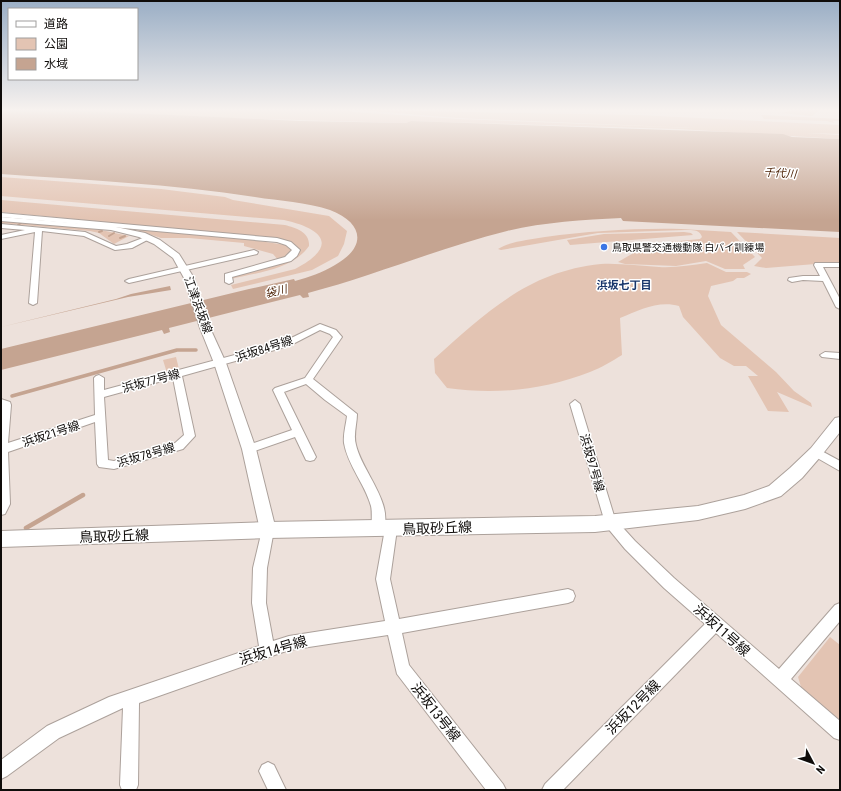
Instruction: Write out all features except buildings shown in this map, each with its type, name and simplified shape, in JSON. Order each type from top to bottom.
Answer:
[{"type":"main road","name":"鳥取砂丘線","points":[[1,539],[268,530],[385,529],[610,522],[698,513],[745,502],[775,491],[796,473],[816,452],[824,440],[840,422]]},
{"type":"street","points":[[1,214],[274,240],[287,242],[293,245],[296,250],[288,259],[228,276],[229,282]]},
{"type":"street","name":"江津浜坂線","points":[[1,218],[111,228],[148,238],[162,245],[176,256],[189,278],[205,328],[220,363],[249,449],[268,530]]},
{"type":"street","points":[[1,226],[85,234],[115,248],[129,246],[148,238]]},
{"type":"street","points":[[1,236],[39,229]]},
{"type":"street","points":[[33,303],[39,229]]},
{"type":"street","points":[[129,281],[254,252]]},
{"type":"street","points":[[839,305],[818,265],[840,265]]},
{"type":"street","points":[[792,280],[803,278],[825,279]]},
{"type":"street","name":"浜坂84号線","points":[[220,363],[286,344],[320,327],[333,332],[338,337],[308,380]]},
{"type":"street","points":[[825,355],[840,356]]},
{"type":"street","name":"浜坂77号線","points":[[99,395],[220,363]]},
{"type":"street","name":"浜坂78号線","points":[[99,395],[103,464],[114,465],[179,446],[190,436],[178,374]]},
{"type":"street","points":[[98,378],[99,395]]},
{"type":"street","points":[[308,380],[278,390],[310,457]]},
{"type":"street","name":"浜坂13号線","points":[[308,380],[329,398],[352,414],[348,436],[349,443],[377,502],[385,529],[383,579],[402,669],[497,790]]},
{"type":"street","name":"浜坂21号線","points":[[1,403],[6,405],[1,450],[4,504],[1,510]]},
{"type":"street","name":"浜坂97号線","points":[[575,404],[610,522]]},
{"type":"street","name":"浜坂21号線","points":[[1,450],[100,418]]},
{"type":"street","points":[[249,449],[298,432]]},
{"type":"street","points":[[816,452],[840,467]]},
{"type":"street","name":"浜坂11号線","points":[[610,522],[635,550],[715,624],[840,732]]},
{"type":"street","points":[[267,650],[259,603],[260,568],[268,530]]},
{"type":"street","name":"浜坂14号線","points":[[1,770],[53,732],[131,697],[288,643],[392,627],[568,596]]},
{"type":"street","points":[[780,680],[840,610]]},
{"type":"street","name":"浜坂12号線","points":[[551,790],[715,624]]},
{"type":"street","points":[[129,786],[131,697]]},
{"type":"street","points":[[268,772],[277,790]]},
{"type":"green space","points":[[1,177],[161,189],[225,197],[233,200],[329,216],[347,231],[344,244],[338,256],[312,270],[233,289],[231,285],[295,269],[309,261],[317,253],[321,246],[321,239],[317,233],[309,228],[284,220],[1,196]]},
{"type":"green space","points":[[1,200],[285,225],[302,231],[309,241],[309,246],[302,254],[284,265],[263,272],[231,279],[231,277],[290,260],[298,254],[299,249],[293,243],[271,238],[1,212]]},
{"type":"green space","points":[[1,220],[101,230],[129,236],[114,244],[99,233],[90,231],[1,223]]},
{"type":"green space","points":[[134,229],[238,238],[286,245],[292,250],[292,254],[279,261],[273,254],[244,246],[244,243],[189,238],[161,238]]},
{"type":"green space","points":[[681,229],[731,232],[755,257],[743,265],[745,269],[725,269],[706,261],[676,266],[625,264],[618,262],[649,244],[700,239],[702,237],[701,234],[695,230],[598,233],[501,250],[498,249],[520,241],[562,235],[630,230]]},
{"type":"green space","points":[[737,232],[840,238],[840,262],[766,268],[754,266],[762,258]]},
{"type":"green space","points":[[691,233],[693,235],[570,245],[567,240],[604,234]]},
{"type":"green space","points":[[707,263],[726,272],[747,272],[751,274],[744,278],[737,278],[733,281],[711,286],[708,296],[721,325],[776,372],[794,391],[811,403],[812,407],[777,392],[789,412],[768,411],[748,376],[758,376],[746,366],[734,366],[720,358],[683,317],[679,306],[672,304],[649,307],[620,318],[622,355],[590,372],[555,383],[537,387],[501,391],[465,390],[447,388],[435,373],[434,359],[471,326],[510,297],[530,285],[552,275],[575,268],[601,264],[665,267]]},
{"type":"green space","points":[[176,357],[179,369],[167,373],[163,360]]},
{"type":"green space","points":[[830,637],[840,645],[840,723],[802,690],[798,677]]},
{"type":"water","points":[[1,146],[840,146],[840,232],[623,221],[621,218],[535,225],[456,245],[357,279],[308,293],[309,297],[303,298],[300,295],[169,328],[170,332],[164,334],[162,330],[1,370],[1,349],[249,289],[294,279],[295,281],[315,274],[330,268],[345,258],[352,251],[356,243],[357,236],[355,228],[341,215],[321,207],[302,203],[160,186],[97,180],[1,174]]},
{"type":"water","points":[[170,286],[171,290],[128,297],[1,327],[131,294]]},
{"type":"waterway","points":[[109,236],[114,233]]},
{"type":"waterway","points":[[120,238],[125,236]]},
{"type":"waterway","points":[[12,396],[177,350],[196,350]]},
{"type":"waterway","points":[[26,528],[83,495]]},
{"type":"place","name":"鳥取県警交通機動隊 白バイ訓練場","points":[[604,247]]},
{"type":"district","name":"浜坂七丁目","points":[[624,285]]},
{"type":"water label","name":"千代川","points":[[780,173]]},
{"type":"water label","name":"袋川","points":[[276,291]]}]
